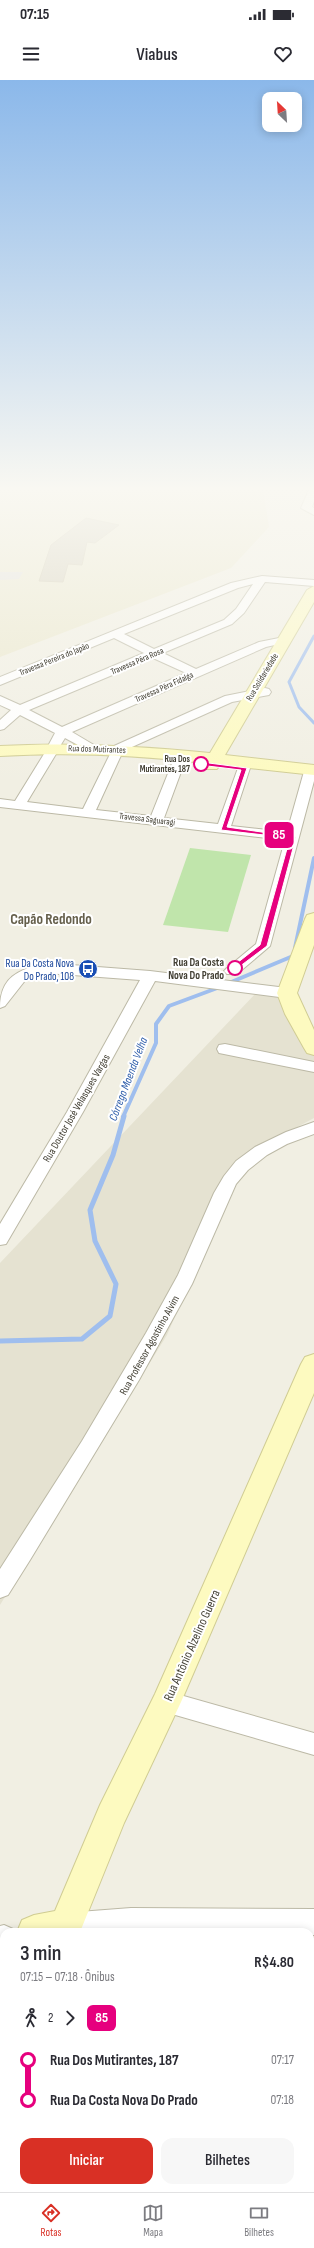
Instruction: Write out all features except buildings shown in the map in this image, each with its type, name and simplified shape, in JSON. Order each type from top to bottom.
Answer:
[{"type":"main road","name":"Rua Solidariedade","points":[[259,693],[284,640],[314,590]]},
{"type":"main road","name":"Rua Solidariedade","points":[[218,763],[259,693],[314,608]]},
{"type":"main road","name":"Rua dos Mutirantes","points":[[0,757],[93,748],[179,761],[218,763],[244,768],[312,774]]},
{"type":"main road","name":"Rua dos Mutirantes","points":[[0,751],[116,752],[312,774]]},
{"type":"main road","points":[[314,919],[301,959],[287,993],[295,1014],[314,1048]]},
{"type":"main road","name":"Rua Antônio Alzelino Guerra","points":[[66,1926],[111,1816],[166,1702],[314,1364]]},
{"type":"main road","points":[[55,1928],[66,1926]]},
{"type":"street","name":"Travessa Pereira do Japão","points":[[0,681],[225,589]]},
{"type":"street","name":"Travessa Pêra Rosa","points":[[0,726],[19,710],[221,626],[235,617],[255,589]]},
{"type":"street","points":[[114,634],[194,673]]},
{"type":"street","name":"Travessa Pêra Fidalga","points":[[62,732],[263,644],[284,640]]},
{"type":"street","points":[[88,812],[116,752],[229,699],[259,693]]},
{"type":"street","points":[[0,700],[93,748]]},
{"type":"street","points":[[19,805],[62,732]]},
{"type":"street","points":[[156,821],[179,761]]},
{"type":"street","points":[[224,829],[244,768]]},
{"type":"street","points":[[232,970],[263,946],[312,774]]},
{"type":"street","name":"Travessa Saguaragi","points":[[0,803],[88,812],[293,837]]},
{"type":"street","points":[[1,1001],[22,975],[45,968],[150,976],[287,993]]},
{"type":"street","name":"Rua Doutor José Velasques Vargas","points":[[0,1239],[75,1112],[150,976]]},
{"type":"street","points":[[225,1049],[314,1067]]},
{"type":"street","name":"Rua Professor Agostinho Alvim","points":[[0,1588],[62,1494],[147,1351],[190,1271],[223,1192],[233,1176],[257,1153],[294,1134],[314,1128]]},
{"type":"street","points":[[166,1702],[314,1744]]},
{"type":"street","points":[[66,1926],[131,1921],[314,1922]]},
{"type":"shaded area","points":[[0,589],[178,589],[0,657]]},
{"type":"shaded area","points":[[257,992],[286,1000],[314,1051],[314,1118],[277,1138],[240,1169],[167,1335],[0,1605],[0,1263]]},
{"type":"green space","points":[[190,848],[251,855],[228,932],[163,925]]},
{"type":"waterway","name":"Córrego Moenda Velha","points":[[314,636],[289,682],[299,707],[314,723]]},
{"type":"waterway","name":"Córrego Moenda Velha","points":[[295,948],[314,858]]},
{"type":"waterway","name":"Córrego Moenda Velha","points":[[229,983],[293,956]]},
{"type":"waterway","name":"Córrego Moenda Velha","points":[[123,1117],[156,1043],[156,1024],[169,1006],[220,987]]},
{"type":"waterway","name":"Córrego Moenda Velha","points":[[0,1341],[82,1339],[110,1316],[116,1284],[95,1241],[90,1210],[113,1155],[124,1116]]},
{"type":"bus line","name":"85","points":[[201,764],[244,768],[224,829],[293,837],[267,937],[259,951],[235,968]]},
{"type":"place","name":"Rua Dos Mutirantes, 187","points":[[201,764]]},
{"type":"place","name":"Rua Da Costa Nova Do Prado","points":[[235,968]]},
{"type":"place","name":"Rua Da Costa Nova Do Prado, 108","points":[[88,969]]},
{"type":"district","name":"Capão Redondo","points":[[51,919]]}]
